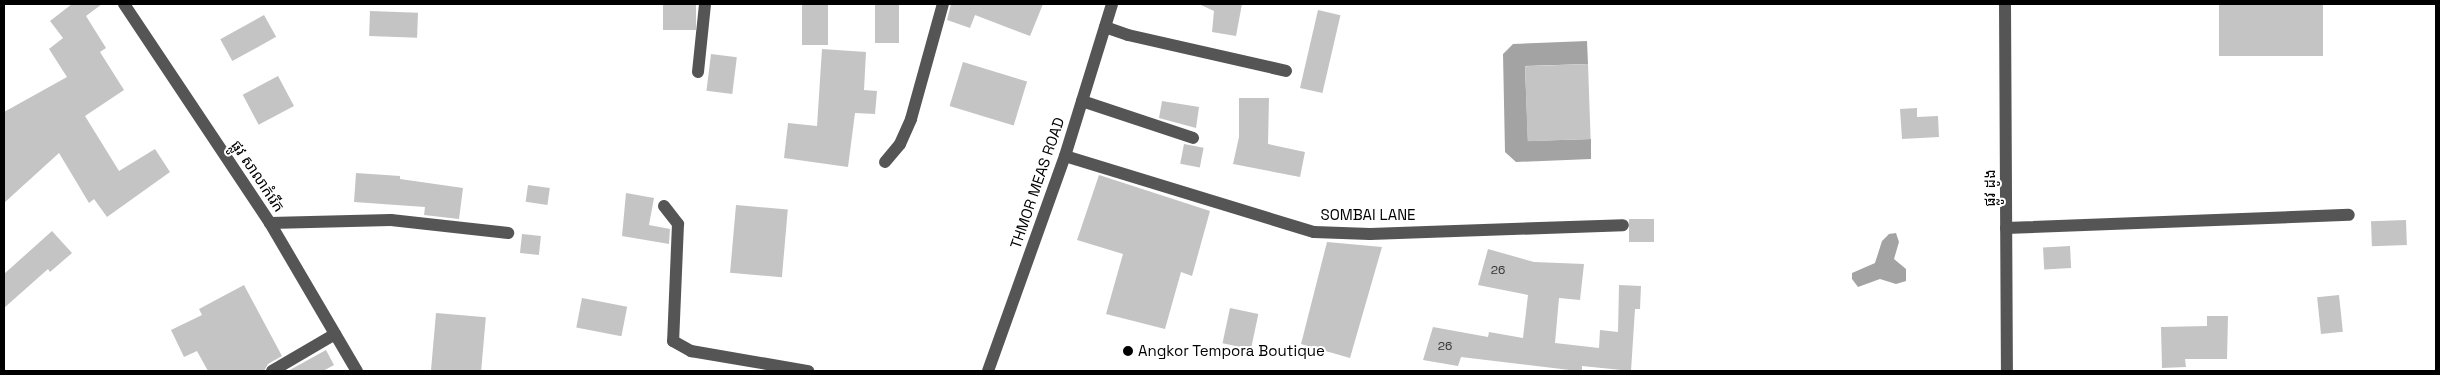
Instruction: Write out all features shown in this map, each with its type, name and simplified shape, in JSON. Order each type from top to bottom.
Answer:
[{"type":"street","name":"ផ្លូវ សាលាកំរើក","points":[[124,4],[270,223],[357,371]]},
{"type":"street","points":[[698,72],[705,4]]},
{"type":"street","points":[[885,162],[900,144],[911,119],[943,4]]},
{"type":"street","name":"THMOR MEAS ROAD","points":[[988,371],[1065,156],[1112,4]]},
{"type":"street","name":"ផ្លូវ ដូង","points":[[2005,4],[2007,371]]},
{"type":"street","points":[[1105,27],[1128,35],[1286,71]]},
{"type":"street","points":[[1082,101],[1105,107],[1193,138]]},
{"type":"street","name":"SOMBAI LANE","points":[[1065,156],[1098,168],[1314,232],[1370,234],[1623,225]]},
{"type":"street","points":[[664,206],[678,224],[673,341],[691,350],[808,371]]},
{"type":"street","points":[[2006,228],[2196,224],[2349,215]]},
{"type":"street","points":[[270,223],[332,219],[391,220],[508,233]]},
{"type":"street","points":[[272,371],[335,334]]},
{"type":"shaded area","points":[[1587,41],[1588,64],[1525,66],[1528,141],[1591,139],[1591,159],[1516,162],[1505,152],[1503,54],[1513,44]]},
{"type":"shaded area","points":[[1896,233],[1899,242],[1894,259],[1906,269],[1906,281],[1896,284],[1880,279],[1858,287],[1852,279],[1852,273],[1875,263],[1882,241],[1889,234]]},
{"type":"building","points":[[72,4],[102,4],[86,16],[106,48],[100,52],[124,90],[85,116],[119,171],[155,149],[170,172],[107,217],[94,199],[89,203],[59,153],[4,203],[4,112],[67,77],[49,49],[63,38],[50,21]]},
{"type":"building","points":[[663,4],[696,4],[696,30],[663,30]]},
{"type":"building","points":[[802,4],[828,4],[828,45],[802,45]]},
{"type":"building","points":[[875,4],[899,4],[899,43],[875,43]]},
{"type":"building","points":[[951,4],[1043,4],[1030,36],[975,15],[970,28],[947,20]]},
{"type":"building","points":[[1199,4],[1242,4],[1236,36],[1212,32],[1214,11]]},
{"type":"building","points":[[2219,4],[2323,4],[2323,56],[2219,56]]},
{"type":"building","points":[[1318,10],[1340,15],[1322,93],[1300,88]]},
{"type":"building","points":[[370,11],[418,13],[417,38],[369,36]]},
{"type":"building","points":[[264,15],[276,37],[232,61],[220,39]]},
{"type":"building","points":[[822,49],[866,52],[864,90],[877,91],[875,114],[855,113],[848,167],[784,158],[788,123],[817,126]]},
{"type":"building","points":[[711,54],[737,57],[732,94],[706,91]]},
{"type":"building","points":[[963,62],[1027,82],[1014,126],[950,106]]},
{"type":"building","points":[[1588,64],[1591,139],[1528,141],[1525,66]]},
{"type":"building","points":[[278,76],[294,106],[259,125],[243,95]]},
{"type":"building","points":[[1239,98],[1269,98],[1268,144],[1305,152],[1300,177],[1233,164],[1239,137]]},
{"type":"building","points":[[1162,101],[1199,107],[1196,128],[1159,118]]},
{"type":"building","points":[[1917,108],[1917,117],[1938,116],[1939,137],[1902,139],[1900,109]]},
{"type":"building","points":[[1184,144],[1204,148],[1200,167],[1180,164]]},
{"type":"building","points":[[356,173],[400,176],[400,179],[463,188],[459,219],[424,215],[425,207],[354,202]]},
{"type":"building","points":[[1099,175],[1210,211],[1192,276],[1181,272],[1165,329],[1106,314],[1123,254],[1077,240]]},
{"type":"building","points":[[528,185],[550,188],[547,205],[526,202]]},
{"type":"building","points":[[626,193],[654,198],[649,225],[670,229],[669,244],[622,236]]},
{"type":"building","points":[[736,205],[788,210],[782,277],[730,273]]},
{"type":"building","points":[[1629,219],[1654,219],[1654,242],[1629,242]]},
{"type":"building","points":[[2406,220],[2407,245],[2372,246],[2371,221]]},
{"type":"building","points":[[52,231],[72,253],[50,272],[48,269],[4,308],[4,274]]},
{"type":"building","points":[[522,234],[541,236],[539,255],[520,253]]},
{"type":"building","points":[[1327,242],[1382,247],[1350,358],[1301,344]]},
{"type":"building","points":[[2070,246],[2071,268],[2044,269],[2043,247]]},
{"type":"building","points":[[1488,249],[1534,262],[1584,264],[1580,300],[1559,298],[1555,343],[1599,348],[1600,330],[1618,332],[1619,285],[1641,286],[1640,309],[1635,309],[1631,371],[1582,366],[1582,371],[1578,371],[1461,357],[1458,366],[1423,360],[1433,327],[1488,337],[1489,332],[1523,338],[1528,295],[1478,285]]},
{"type":"building","points":[[244,285],[282,356],[268,364],[264,371],[208,371],[197,351],[184,357],[171,330],[202,315],[199,309]]},
{"type":"building","points":[[2339,295],[2343,332],[2321,334],[2317,297]]},
{"type":"building","points":[[582,298],[627,307],[621,336],[576,327]]},
{"type":"building","points":[[1230,308],[1258,314],[1251,349],[1223,343]]},
{"type":"building","points":[[436,313],[486,317],[481,371],[431,371]]},
{"type":"building","points":[[2207,316],[2228,316],[2227,359],[2185,359],[2186,367],[2162,368],[2161,327],[2207,326]]},
{"type":"building","points":[[326,350],[334,365],[323,371],[288,371]]},
{"type":"place","name":"Angkor Tempora Boutique","points":[[1128,351]]}]
